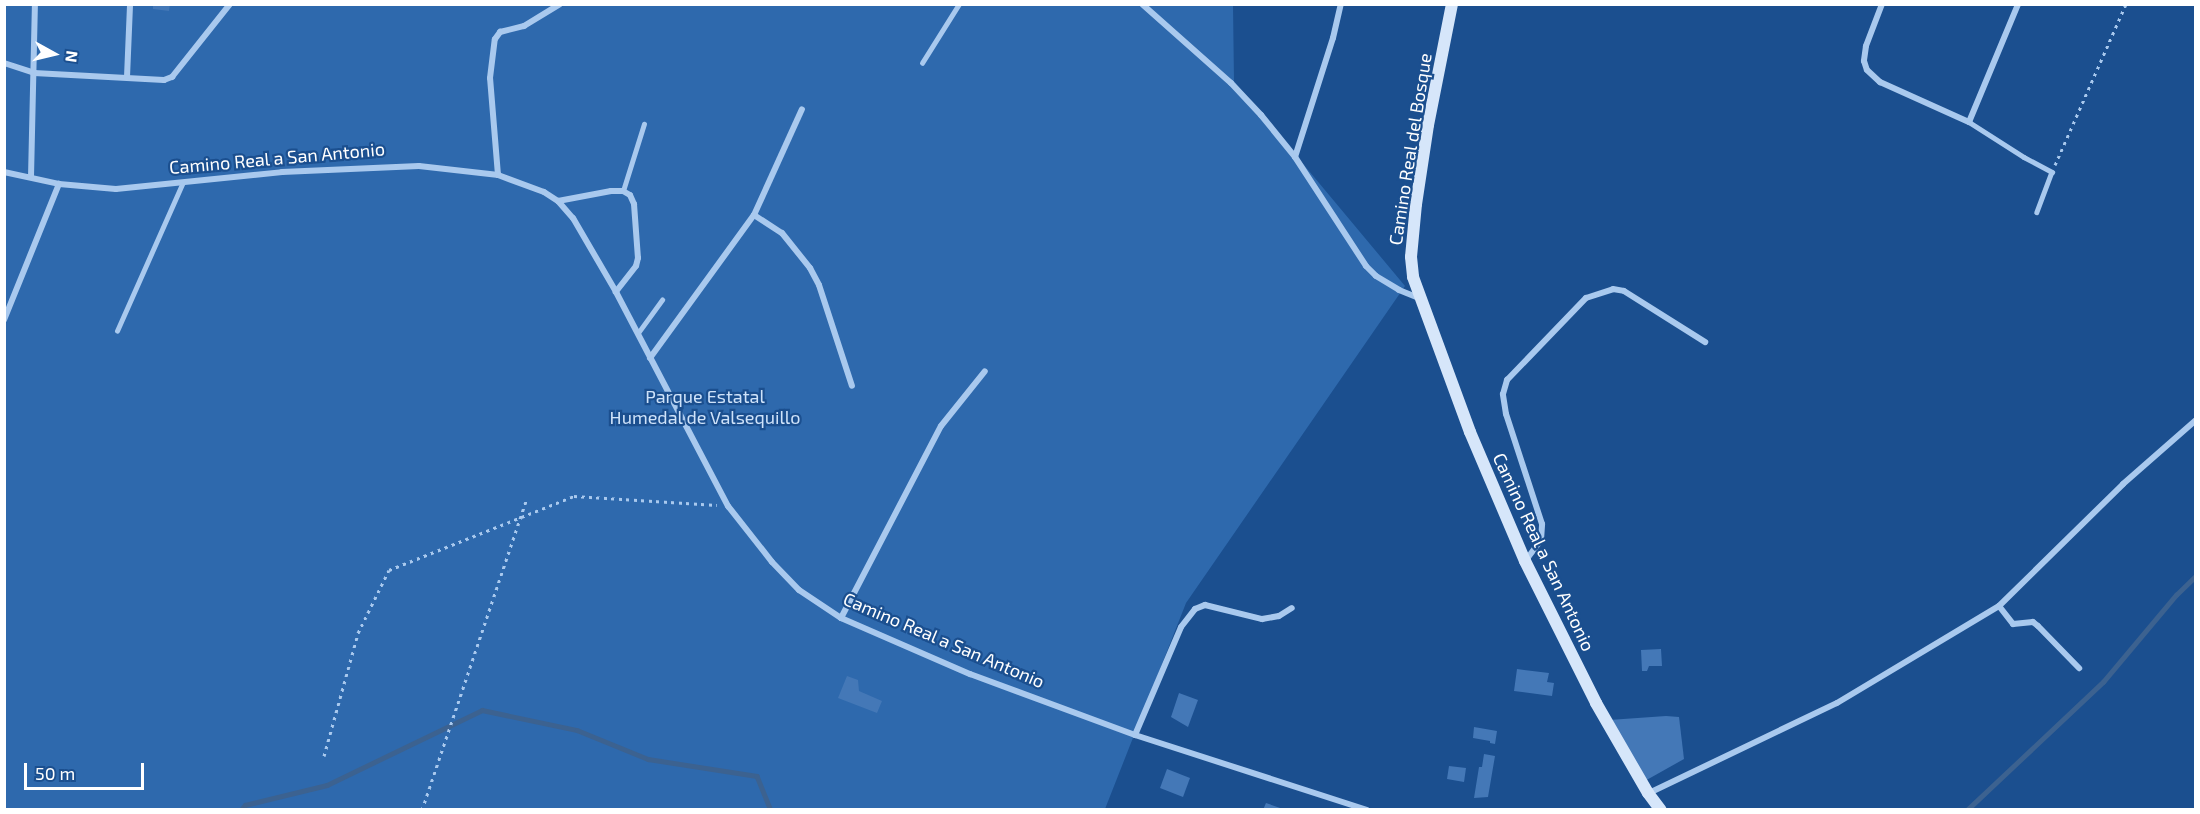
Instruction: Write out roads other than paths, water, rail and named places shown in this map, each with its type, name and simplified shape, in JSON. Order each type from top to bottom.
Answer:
[{"type":"street","points":[[31,177],[35,4]]},
{"type":"street","points":[[127,77],[130,4]]},
{"type":"street","points":[[4,63],[34,73],[156,80],[172,77],[230,4]]},
{"type":"street","points":[[498,175],[489,78],[495,39],[500,32],[524,26],[560,4]]},
{"type":"street","points":[[1142,4],[1231,83],[1295,157],[1366,266],[1399,290],[1420,298]]},
{"type":"street","points":[[1295,157],[1333,38],[1341,4]]},
{"type":"street","name":"Camino Real del Bosque","points":[[1420,298],[1411,257],[1416,204],[1428,125],[1452,4]]},
{"type":"street","points":[[1882,4],[1866,46],[1864,61],[1867,70],[1880,82],[1969,122],[2019,4]]},
{"type":"street","points":[[650,358],[754,215],[802,109]]},
{"type":"street","name":"Camino Real a San Antonio","points":[[4,172],[59,184],[116,189],[282,172],[418,166],[498,175],[527,184],[558,201],[573,218],[616,292],[728,506],[772,562],[799,590],[841,618],[970,674],[1135,735],[1367,810]]},
{"type":"street","points":[[4,320],[59,184]]},
{"type":"street","points":[[558,201],[623,191],[630,195],[634,204],[638,258],[636,266],[616,292]]},
{"type":"street","points":[[754,215],[782,233],[810,268],[819,285],[852,386]]},
{"type":"street","points":[[1525,561],[1541,540],[1542,525],[1506,414],[1503,394],[1507,380],[1586,298],[1613,289],[1624,291],[1705,342]]},
{"type":"street","name":"Camino Real a San Antonio","points":[[1420,298],[1470,432],[1525,561],[1596,703],[1660,810]]},
{"type":"street","points":[[841,618],[941,426],[985,371]]},
{"type":"street","points":[[1648,793],[1837,703],[1999,606],[2123,484],[2196,420]]},
{"type":"street","points":[[1135,735],[1181,627],[1195,609],[1205,605],[1262,619],[1279,616],[1292,608]]},
{"type":"street","points":[[1999,606],[2013,624],[2032,622],[2038,626],[2079,668]]},
{"type":"lane","points":[[922,63],[959,4]]},
{"type":"lane","points":[[1969,122],[2052,172],[2037,212]]},
{"type":"lane","points":[[623,191],[644,124]]},
{"type":"lane","points":[[117,331],[182,184]]},
{"type":"lane","points":[[638,333],[662,300]]},
{"type":"waterway","points":[[1967,810],[2103,682],[2176,595],[2196,576]]},
{"type":"waterway","points":[[241,810],[245,805],[327,785],[482,710],[577,730],[648,759],[757,776],[771,810]]},
{"type":"park label","name":"Parque Estatal Humedal de Valsequillo","points":[[705,407]]}]
